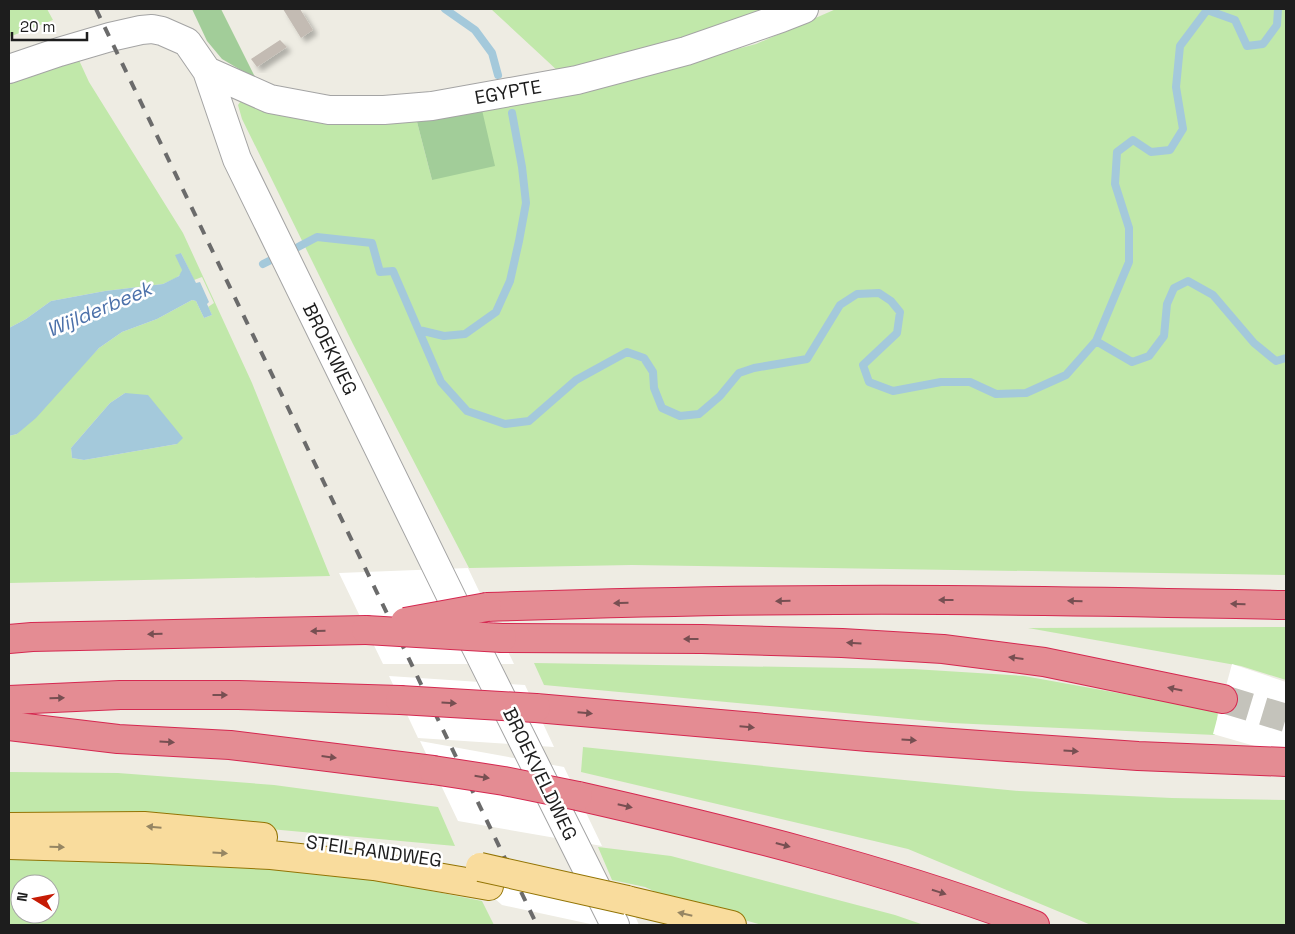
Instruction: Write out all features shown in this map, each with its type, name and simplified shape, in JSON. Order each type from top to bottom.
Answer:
[{"type":"highway","points":[[366,630],[487,607],[632,602],[994,600],[1286,605]]},
{"type":"highway","points":[[9,640],[32,637],[366,630],[502,638],[814,642],[943,649],[1044,662],[1223,699]]},
{"type":"highway","points":[[9,700],[120,695],[400,700],[536,708],[999,747],[1138,756],[1286,762]]},
{"type":"highway","points":[[9,726],[118,739],[230,744],[504,781],[684,820],[780,844],[892,876],[1035,925]]},
{"type":"main road","name":"STEILRANDWEG","points":[[9,827],[144,826],[376,850],[485,876],[634,918],[732,925]]},
{"type":"main road","name":"STEILRANDWEG","points":[[9,845],[270,855],[485,876]]},
{"type":"street","name":"EGYPTE","points":[[207,71],[270,99],[329,110],[384,110],[432,106],[577,80],[686,51],[804,9]]},
{"type":"street","name":"BROEKWEG","points":[[9,69],[59,52],[141,30],[152,29],[187,42],[207,71],[237,159],[464,622]]},
{"type":"street","name":"BROEKVELDWEG","points":[[464,622],[634,918]]},
{"type":"green space","points":[[9,9],[47,9],[53,20],[9,37]]},
{"type":"green space","points":[[192,9],[221,9],[256,79],[222,59],[207,41]]},
{"type":"green space","points":[[491,9],[774,9],[709,32],[559,72]]},
{"type":"green space","points":[[836,9],[1286,9],[1286,575],[632,565],[469,568],[353,344],[242,119],[238,105],[243,98],[416,118],[432,180],[482,110],[595,87],[756,44]]},
{"type":"green space","points":[[78,58],[89,82],[183,233],[252,383],[330,576],[9,583],[9,436],[17,434],[99,348],[122,332],[157,319],[192,300],[196,301],[204,318],[212,315],[208,307],[214,303],[202,277],[194,280],[181,253],[181,274],[163,284],[105,291],[51,301],[26,319],[9,328],[9,80]],"holes":[[[125,393],[177,444],[84,460],[72,458],[71,448],[110,403]]]},
{"type":"green space","points":[[482,110],[495,166],[432,180],[416,118]]},
{"type":"green space","points":[[1286,627],[1286,680],[1241,666],[1028,628]]},
{"type":"green space","points":[[534,663],[913,669],[1024,676],[1218,711],[1215,735],[951,723],[544,685]]},
{"type":"green space","points":[[583,747],[1019,791],[1172,798],[1286,800],[1286,925],[1091,925],[908,849],[581,772]]},
{"type":"green space","points":[[9,772],[118,773],[274,785],[438,807],[455,846],[270,829],[9,819]]},
{"type":"green space","points":[[598,847],[671,856],[895,915],[924,925],[762,925],[673,900],[645,887],[612,880]]},
{"type":"green space","points":[[9,856],[147,857],[351,875],[482,901],[494,925],[9,925]]},
{"type":"water","points":[[181,253],[196,283],[200,282],[209,302],[207,304],[212,315],[204,318],[196,301],[192,300],[157,319],[122,332],[99,348],[36,418],[17,434],[9,436],[9,328],[26,319],[51,301],[105,291],[163,284],[179,276],[182,270],[175,255]]},
{"type":"water","points":[[125,393],[148,395],[183,438],[177,444],[84,460],[72,458],[71,448],[110,403]]},
{"type":"pier","points":[[468,568],[514,664],[383,664],[339,573]]},
{"type":"pier","points":[[1232,664],[1286,682],[1286,755],[1213,734]]},
{"type":"pier","points":[[389,676],[525,685],[554,747],[418,738]]},
{"type":"pier","points":[[420,741],[564,767],[602,846],[458,821]]},
{"type":"pier","points":[[473,854],[621,886],[639,925],[595,925],[502,905],[494,898]]},
{"type":"building","points":[[283,9],[300,9],[313,30],[301,38]]},
{"type":"building","points":[[280,40],[287,47],[257,67],[251,59]]},
{"type":"waterway","points":[[445,9],[475,30],[492,53],[498,75]]},
{"type":"waterway","name":"Wijlderbeek","points":[[298,247],[317,237],[372,243],[380,272],[393,271],[441,382],[467,411],[505,424],[529,421],[576,380],[627,352],[644,358],[653,372],[654,388],[662,408],[680,416],[699,414],[720,396],[739,373],[754,368],[807,359],[840,305],[857,294],[879,293],[891,301],[900,312],[897,333],[863,365],[869,382],[893,391],[941,382],[970,382],[996,394],[1026,393],[1066,375],[1096,341],[1129,262],[1129,228],[1115,184],[1117,152],[1133,140],[1151,152],[1170,150],[1183,129],[1176,87],[1180,46],[1207,10],[1235,20],[1247,46],[1263,44],[1277,25],[1278,9]]},
{"type":"waterway","points":[[419,330],[444,336],[465,334],[496,312],[510,281],[526,203],[522,167],[512,113]]},
{"type":"waterway","name":"Wijlderbeek","points":[[263,264],[271,260]]},
{"type":"waterway","points":[[1096,341],[1132,362],[1149,356],[1164,336],[1167,304],[1174,288],[1188,281],[1213,295],[1254,343],[1276,361],[1286,358]]},
{"type":"tunnel","points":[[1223,699],[1286,718]]},
{"type":"railway","points":[[96,9],[537,925]]}]
